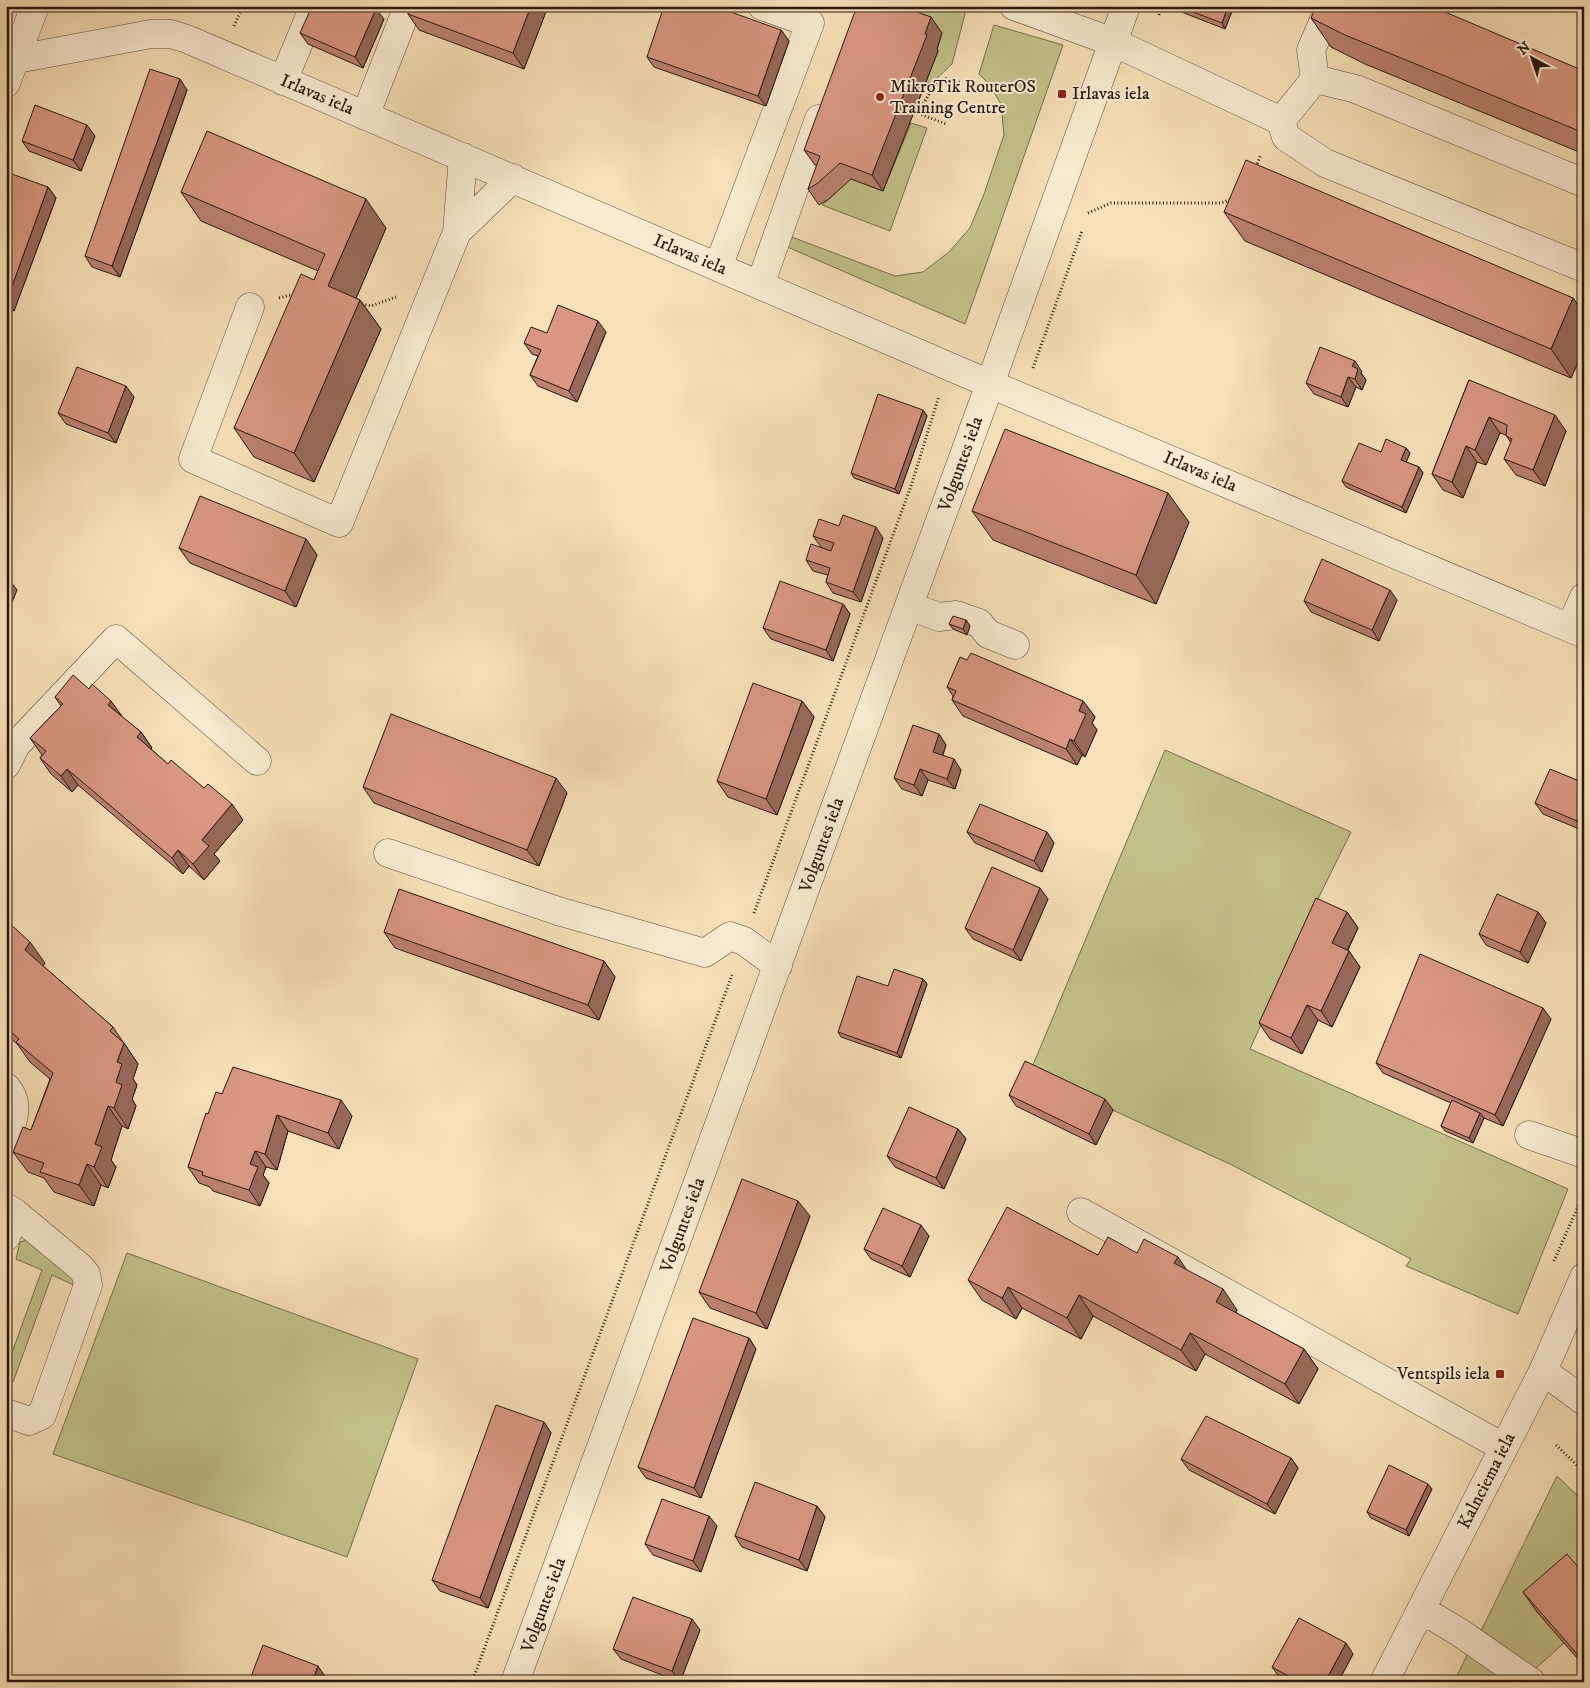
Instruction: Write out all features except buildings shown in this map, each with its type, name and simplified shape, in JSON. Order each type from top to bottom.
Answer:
[{"type":"street","points":[[9,68],[35,6]]},
{"type":"street","points":[[283,81],[314,6]]},
{"type":"street","points":[[365,116],[408,6]]},
{"type":"street","points":[[718,267],[810,23],[762,6]]},
{"type":"street","points":[[1014,6],[1113,42],[1281,121],[1286,137],[1326,163],[1584,268]]},
{"type":"street","name":"Volguntes iela","points":[[515,1682],[778,966],[1126,6]]},
{"type":"street","points":[[1281,121],[1315,79],[1311,50],[1330,6]]},
{"type":"street","name":"Irlavas iela","points":[[9,68],[151,34],[171,34],[188,39],[990,384],[1577,631]]},
{"type":"street","points":[[1315,79],[1356,89],[1584,183]]},
{"type":"street","points":[[760,285],[827,98]]},
{"type":"street","points":[[250,307],[193,459],[339,522],[456,232],[463,158]]},
{"type":"street","points":[[456,232],[513,178]]},
{"type":"street","points":[[1577,631],[1584,597]]},
{"type":"street","points":[[909,606],[939,617],[956,615],[979,623],[988,634],[1015,645]]},
{"type":"street","points":[[6,765],[16,745],[116,639],[257,761]]},
{"type":"street","points":[[388,853],[558,912],[705,953],[730,936],[744,941],[778,966]]},
{"type":"street","points":[[6,1087],[14,1095],[16,1107],[6,1142]]},
{"type":"street","points":[[1529,1135],[1584,1154]]},
{"type":"street","points":[[1081,1212],[1503,1447]]},
{"type":"street","points":[[6,1413],[29,1421],[42,1415],[88,1286],[86,1274],[80,1267],[9,1219]]},
{"type":"street","name":"Kalnciema iela","points":[[1384,1682],[1544,1370],[1584,1277]]},
{"type":"street","points":[[1544,1370],[1584,1401]]},
{"type":"street","points":[[1422,1610],[1459,1632],[1531,1682]]},
{"type":"path","points":[[233,30],[243,6]]},
{"type":"path","points":[[946,124],[917,113],[935,84],[945,78],[961,83]]},
{"type":"path","points":[[1252,176],[1268,139],[1281,121]]},
{"type":"path","points":[[1088,212],[1111,203],[1221,203],[1236,197]]},
{"type":"path","points":[[250,307],[296,293]]},
{"type":"path","points":[[472,1682],[911,486],[949,365]]},
{"type":"path","points":[[1554,1263],[1584,1193]]},
{"type":"path","points":[[1556,1445],[1584,1472]]},
{"type":"shaded area","points":[[909,6],[967,6],[952,64],[932,83],[926,82],[942,33],[910,22]]},
{"type":"shaded area","points":[[994,25],[1063,45],[965,324],[785,246],[789,236],[895,276],[923,272],[949,252],[970,228],[1004,135],[1001,104],[989,84],[979,74]]},
{"type":"shaded area","points":[[911,123],[927,128],[890,231],[822,205],[851,179],[883,191]]},
{"type":"shaded area","points":[[1165,750],[1351,832],[1315,905],[1250,1049],[1568,1189],[1518,1314],[1406,1266],[1411,1259],[1232,1165],[1030,1072]]},
{"type":"shaded area","points":[[31,1239],[76,1276],[74,1285],[52,1275],[13,1382],[6,1381],[6,1369],[42,1270],[16,1259],[20,1242]]},
{"type":"shaded area","points":[[127,1253],[418,1359],[347,1557],[53,1454]]},
{"type":"shaded area","points":[[1557,1476],[1584,1502],[1584,1577],[1564,1643],[1534,1670],[1479,1635]]},
{"type":"shaded area","points":[[1468,1653],[1511,1682],[1454,1682]]},
{"type":"place","name":"Irlavas iela","points":[[1062,94]]},
{"type":"place","name":"MikroTik RouterOS Training Centre","points":[[880,97]]},
{"type":"place","name":"Ventspils iela","points":[[1500,1374]]}]
